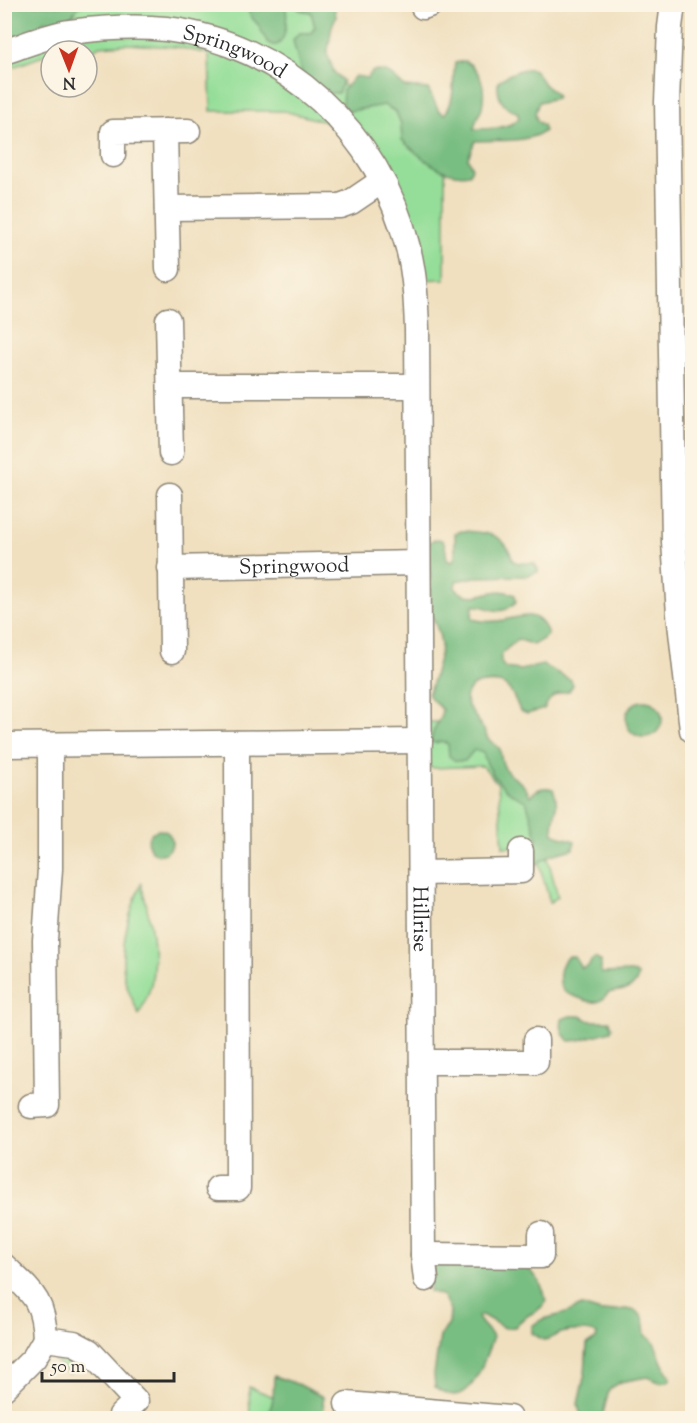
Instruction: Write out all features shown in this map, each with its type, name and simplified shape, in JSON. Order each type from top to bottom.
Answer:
[{"type":"street","points":[[673,4],[667,102],[683,512],[676,584],[693,730]]},
{"type":"street","name":"Springwood","points":[[4,52],[68,32],[105,29],[165,29],[192,34],[246,52],[302,84],[345,123],[360,143],[382,181],[400,220],[414,280],[420,741]]},
{"type":"street","points":[[112,155],[113,132],[176,131],[168,208],[168,269]]},
{"type":"street","points":[[168,208],[340,206],[351,202],[382,181]]},
{"type":"street","points":[[168,320],[171,453]]},
{"type":"street","points":[[170,386],[416,386]]},
{"type":"street","points":[[170,495],[172,651]]},
{"type":"street","name":"Springwood","points":[[170,567],[418,564]]},
{"type":"street","points":[[4,745],[420,741]]},
{"type":"street","name":"Hillrise","points":[[420,741],[423,1255],[426,1279]]},
{"type":"street","points":[[218,1188],[238,1188],[237,743]]},
{"type":"street","points":[[31,1106],[46,1105],[45,940],[49,888],[50,745]]},
{"type":"street","points":[[421,873],[521,871],[521,851]]},
{"type":"street","points":[[422,1062],[536,1062],[536,1041]]},
{"type":"street","points":[[423,1255],[542,1256],[542,1234]]},
{"type":"street","points":[[4,1266],[39,1302],[43,1314],[45,1339],[34,1358],[4,1388]]},
{"type":"street","points":[[45,1339],[74,1343],[90,1352],[136,1401],[121,1415]]},
{"type":"street","points":[[347,1404],[509,1419]]},
{"type":"green space","points":[[293,4],[300,10],[311,12],[315,27],[311,33],[299,33],[293,40],[301,72],[338,93],[341,85],[347,86],[357,110],[384,105],[396,112],[401,124],[402,140],[430,163],[445,170],[445,279],[414,280],[382,181],[326,122],[284,111],[211,111],[209,54],[177,47],[127,44],[99,46],[99,39],[39,39],[39,57],[5,70],[5,45],[46,20],[71,19],[78,7],[83,5]]},
{"type":"green space","points":[[5,5],[83,5],[78,7],[64,26],[54,26],[46,20],[37,27],[33,34],[5,45]]},
{"type":"green space","points":[[285,5],[286,10],[283,39],[275,45],[267,41],[248,11],[253,6]]},
{"type":"green space","points":[[293,5],[334,5],[336,17],[327,53],[334,72],[343,81],[338,93],[324,93],[301,72],[293,40],[299,33],[311,33],[315,27],[311,12],[300,10]]},
{"type":"green space","points":[[465,61],[479,74],[483,86],[482,107],[474,129],[504,126],[519,118],[517,112],[504,104],[498,87],[498,82],[515,72],[526,69],[534,70],[557,96],[539,102],[535,113],[537,121],[543,125],[545,131],[529,138],[475,141],[468,158],[472,168],[469,174],[460,175],[441,170],[416,153],[402,140],[401,124],[396,111],[384,105],[349,111],[342,105],[343,90],[355,76],[367,78],[373,71],[379,71],[391,74],[405,87],[428,89],[439,111],[445,114],[452,96],[455,63]]},
{"type":"green space","points":[[480,532],[500,539],[506,545],[513,561],[534,563],[538,569],[538,572],[526,576],[476,577],[456,581],[455,588],[469,596],[498,591],[515,595],[516,602],[504,610],[473,606],[472,619],[493,621],[532,616],[543,625],[548,634],[543,639],[533,645],[518,639],[501,654],[501,662],[505,668],[520,670],[543,665],[571,680],[573,685],[569,691],[553,696],[544,709],[527,714],[520,711],[512,694],[499,683],[473,685],[465,697],[488,739],[500,749],[504,768],[526,788],[530,796],[540,789],[553,789],[556,802],[554,833],[575,841],[573,849],[551,855],[532,867],[524,846],[538,840],[526,801],[512,794],[499,782],[489,768],[483,753],[474,750],[465,761],[456,761],[449,756],[448,744],[441,741],[431,742],[442,710],[428,694],[441,647],[438,630],[431,615],[429,542],[439,539],[442,541],[447,560],[452,562],[455,557],[455,533]]},
{"type":"green space","points":[[644,701],[657,706],[662,719],[657,732],[644,737],[631,732],[626,719],[631,706]]},
{"type":"green space","points":[[420,722],[453,722],[526,794],[546,851],[558,897],[550,902],[534,846],[503,847],[498,784],[483,766],[433,768],[420,764]]},
{"type":"green space","points":[[160,830],[169,833],[172,842],[169,851],[160,854],[151,851],[148,842],[151,833]]},
{"type":"green space","points":[[141,884],[154,956],[149,992],[139,1015],[126,985],[123,951],[127,928]]},
{"type":"green space","points":[[569,957],[575,957],[582,968],[589,965],[595,957],[601,961],[601,973],[632,972],[638,975],[637,980],[631,987],[608,993],[598,1002],[584,1000],[566,993],[560,983],[561,968]]},
{"type":"green space","points":[[581,1016],[590,1021],[610,1021],[611,1031],[569,1041],[563,1034],[561,1026],[562,1019]]},
{"type":"green space","points":[[435,1263],[511,1265],[529,1268],[539,1281],[546,1302],[515,1327],[504,1328],[482,1315],[478,1317],[493,1337],[474,1382],[458,1395],[447,1394],[435,1387],[434,1374],[440,1336],[449,1324],[450,1310],[443,1296],[429,1291],[430,1277]]},
{"type":"green space","points":[[582,1306],[601,1312],[626,1309],[636,1311],[643,1317],[645,1335],[656,1346],[671,1378],[668,1382],[659,1382],[647,1377],[620,1382],[609,1390],[603,1414],[592,1418],[580,1413],[578,1404],[585,1373],[587,1344],[596,1339],[597,1334],[570,1331],[543,1340],[532,1333],[532,1326],[541,1320]]},
{"type":"green space","points":[[42,1348],[89,1351],[69,1374]]},
{"type":"green space","points":[[274,1376],[300,1385],[323,1397],[324,1418],[265,1418],[272,1403]]},
{"type":"green space","points":[[249,1387],[274,1397],[270,1413],[265,1418],[250,1418]]}]
